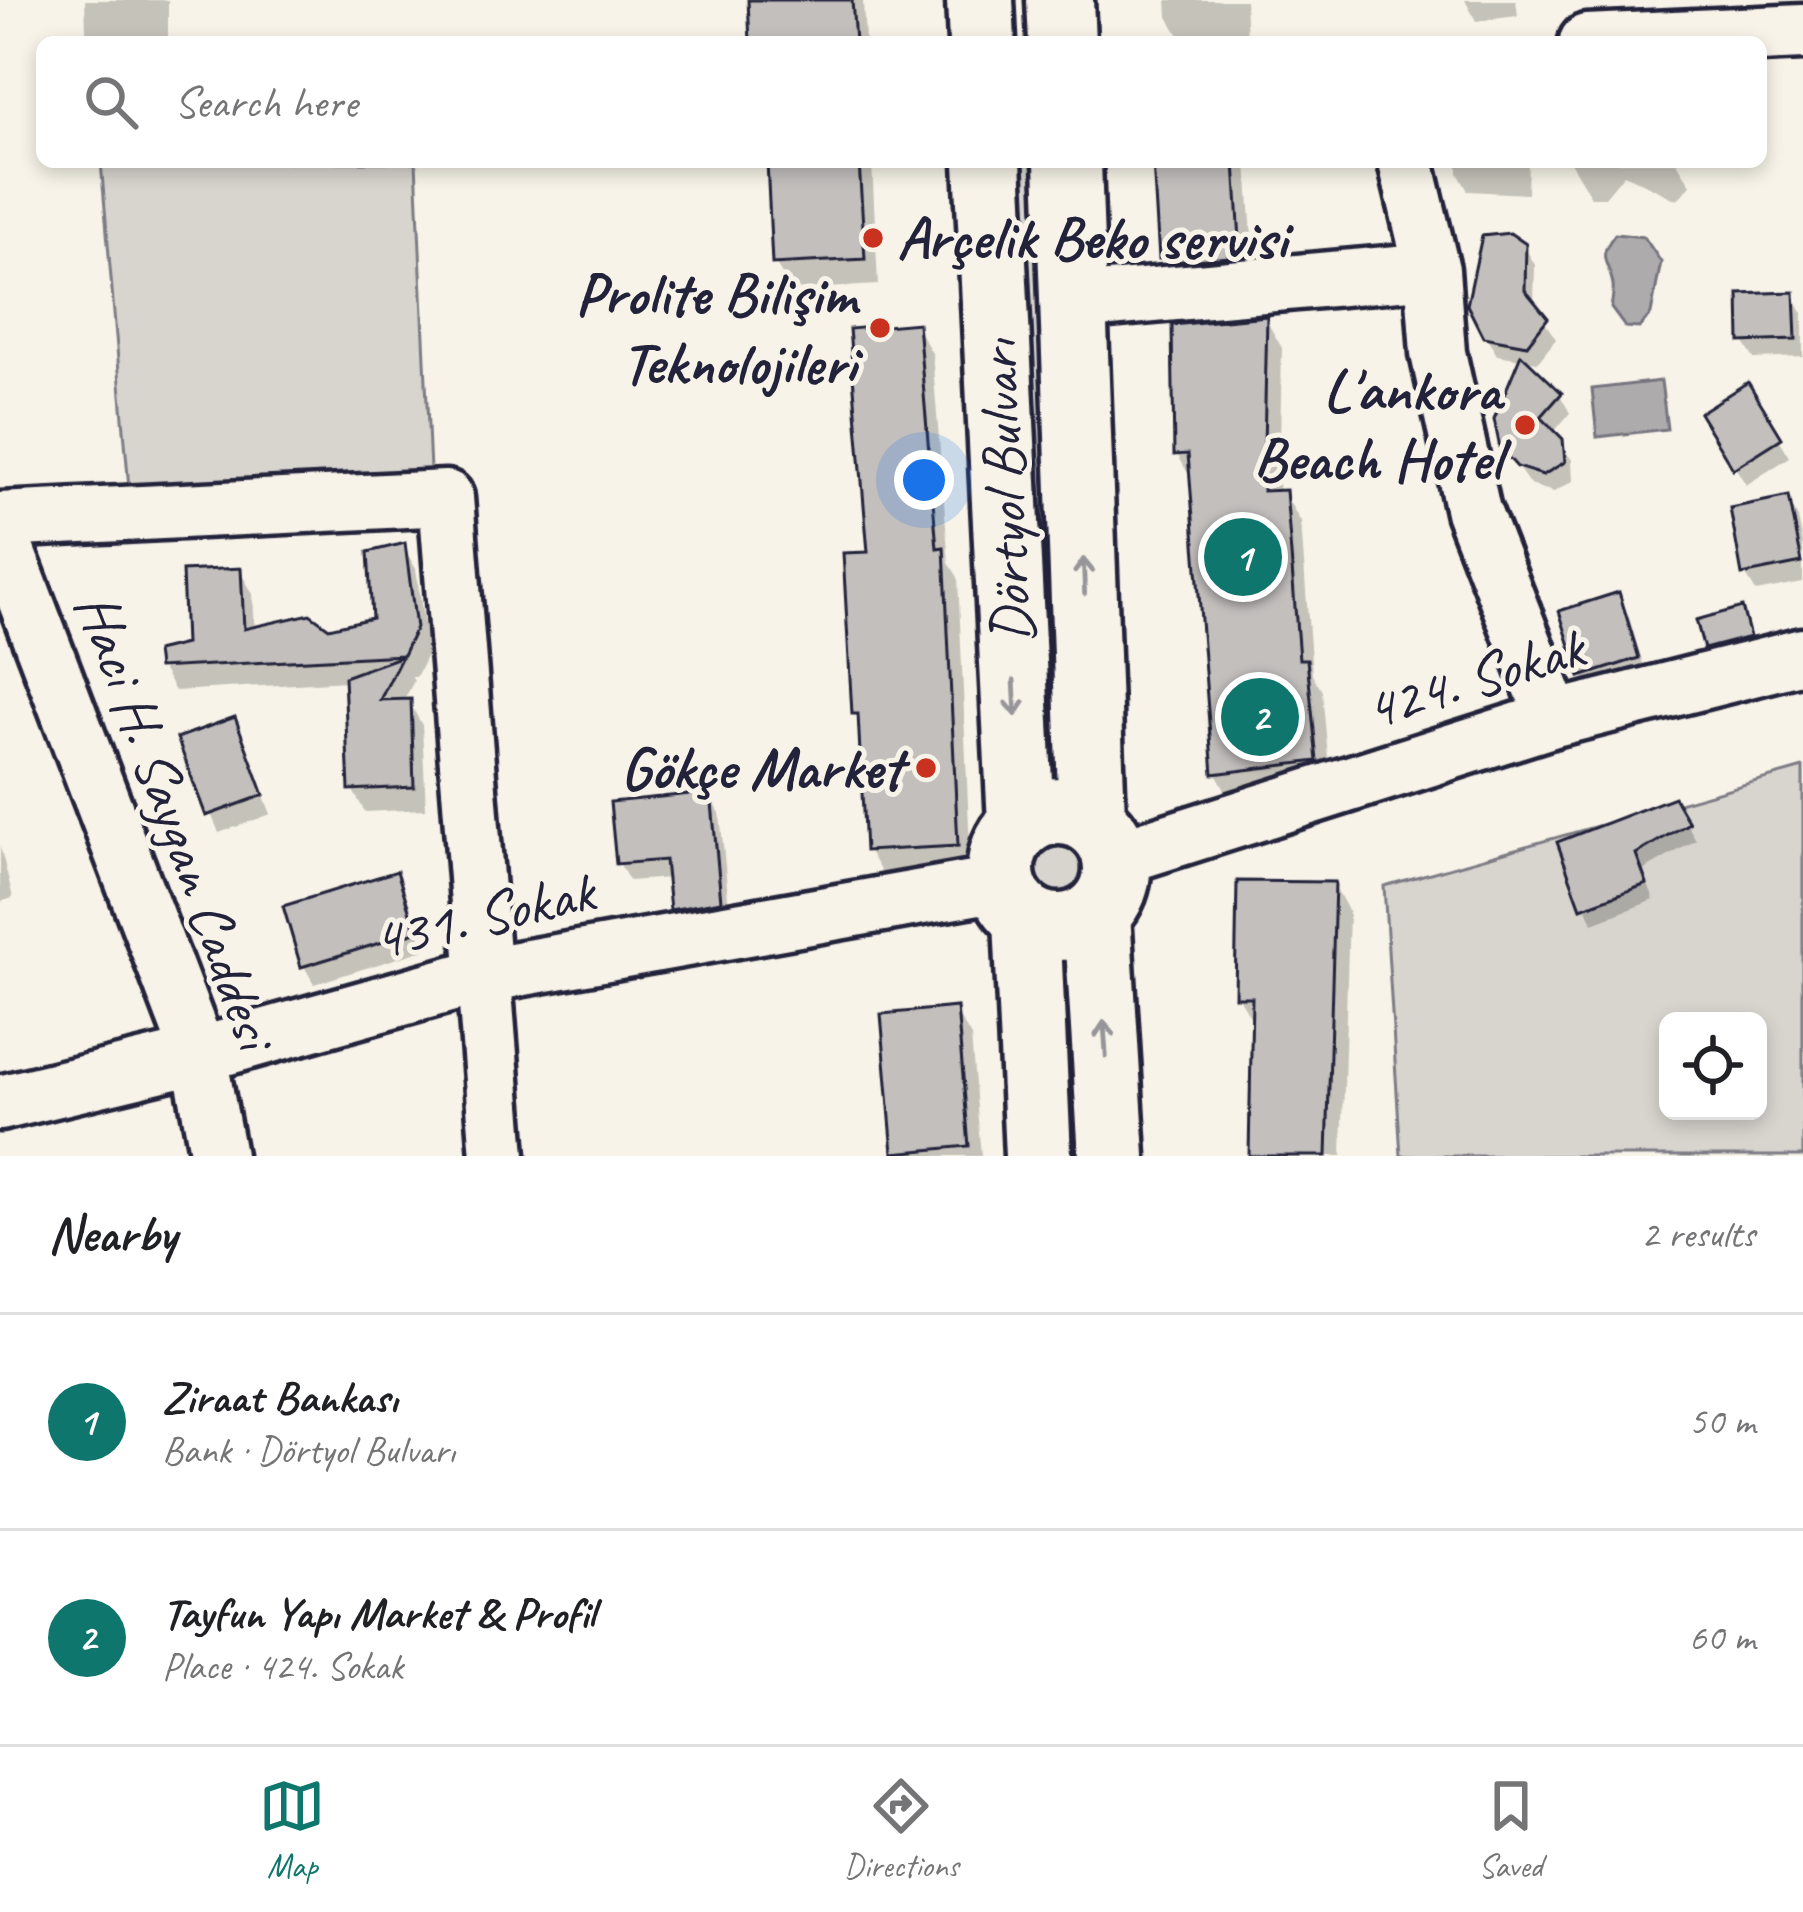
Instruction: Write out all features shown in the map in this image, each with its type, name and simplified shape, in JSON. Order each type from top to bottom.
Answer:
[{"type":"main road","points":[[980,0],[982,36]]},
{"type":"main road","points":[[1060,0],[1062,36]]},
{"type":"main road","name":"Dörtyol Bulvarı","points":[[988,168],[1016,875],[1038,1156]]},
{"type":"main road","name":"Dörtyol Bulvarı","points":[[1068,168],[1112,1156]]},
{"type":"main road","points":[[1056,809],[1102,864],[1063,928],[1016,875],[1056,809]]},
{"type":"street","points":[[1648,36],[1791,22]]},
{"type":"street","points":[[1407,168],[1432,270],[1438,353],[1473,511],[1554,719]]},
{"type":"street","points":[[1076,302],[1432,270]]},
{"type":"street","points":[[0,520],[446,498],[498,1156]]},
{"type":"street","name":"Haci H. Saygan Caddesi","points":[[0,533],[199,1055],[218,1156]]},
{"type":"street","name":"424. Sokak","points":[[1102,864],[1554,719],[1803,656]]},
{"type":"street","name":"431. Sokak","points":[[0,1102],[199,1055],[484,975],[1016,875]]},
{"type":"shaded area","points":[[102,168],[416,168],[430,470],[129,488]]},
{"type":"shaded area","points":[[1013,168],[1046,168],[1082,792],[1045,795]]},
{"type":"shaded area","points":[[1615,234],[1644,237],[1661,262],[1651,314],[1639,328],[1625,327],[1611,308],[1613,285],[1605,255]]},
{"type":"shaded area","points":[[1661,381],[1667,429],[1597,437],[1592,389]]},
{"type":"shaded area","points":[[1803,768],[1803,1156],[1401,1156],[1384,886]]},
{"type":"shaded area","points":[[1066,838],[1087,847],[1096,868],[1087,889],[1066,898],[1045,889],[1036,868],[1045,847]]},
{"type":"building","points":[[748,0],[852,0],[855,36],[750,36]]},
{"type":"building","points":[[767,168],[859,168],[865,259],[772,264]]},
{"type":"building","points":[[1153,168],[1235,168],[1241,256],[1159,259]]},
{"type":"building","points":[[1510,233],[1526,244],[1525,290],[1548,318],[1527,345],[1483,337],[1467,305],[1482,236]]},
{"type":"building","points":[[1794,292],[1796,340],[1740,342],[1739,294]]},
{"type":"building","points":[[1267,316],[1263,491],[1286,490],[1299,659],[1307,659],[1317,761],[1213,774],[1188,454],[1174,455],[1172,325]]},
{"type":"building","points":[[918,323],[937,548],[944,547],[958,846],[865,851],[843,553],[868,552],[849,329]]},
{"type":"building","points":[[1521,354],[1562,393],[1541,417],[1563,439],[1565,462],[1543,475],[1517,467],[1500,448],[1494,419]]},
{"type":"building","points":[[1748,382],[1782,438],[1733,469],[1699,413]]},
{"type":"building","points":[[1789,496],[1802,563],[1742,575],[1730,508]]},
{"type":"building","points":[[405,543],[416,628],[403,655],[158,668],[156,651],[185,644],[182,571],[241,568],[244,629],[310,614],[329,628],[372,618],[368,552]]},
{"type":"building","points":[[1619,592],[1639,658],[1580,677],[1559,611]]},
{"type":"building","points":[[1742,607],[1750,637],[1704,649],[1696,620]]},
{"type":"building","points":[[402,656],[380,700],[411,699],[414,787],[349,790],[344,677]]},
{"type":"building","points":[[235,717],[264,795],[206,816],[177,738]]},
{"type":"building","points":[[711,792],[721,901],[670,910],[665,860],[616,864],[610,802]]},
{"type":"building","points":[[1674,797],[1689,823],[1636,854],[1647,884],[1581,908],[1557,842]]},
{"type":"building","points":[[397,871],[416,932],[301,967],[283,906]]},
{"type":"building","points":[[1237,881],[1335,882],[1327,1156],[1249,1156],[1252,997],[1235,997]]},
{"type":"building","points":[[957,1007],[969,1146],[893,1153],[881,1014]]},
{"type":"place","name":"Arçelik Beko servisi","points":[[873,238]]},
{"type":"place","name":"Prolite Bilişim Teknolojileri","points":[[880,328]]},
{"type":"place","name":"L'ankora Beach Hotel","points":[[1525,425]]},
{"type":"place","name":"Ziraat Bankası","points":[[1243,557]]},
{"type":"place","name":"Tayfun Yapı Market & Profil","points":[[1260,717]]},
{"type":"place","name":"Gökçe Market","points":[[926,768]]}]
